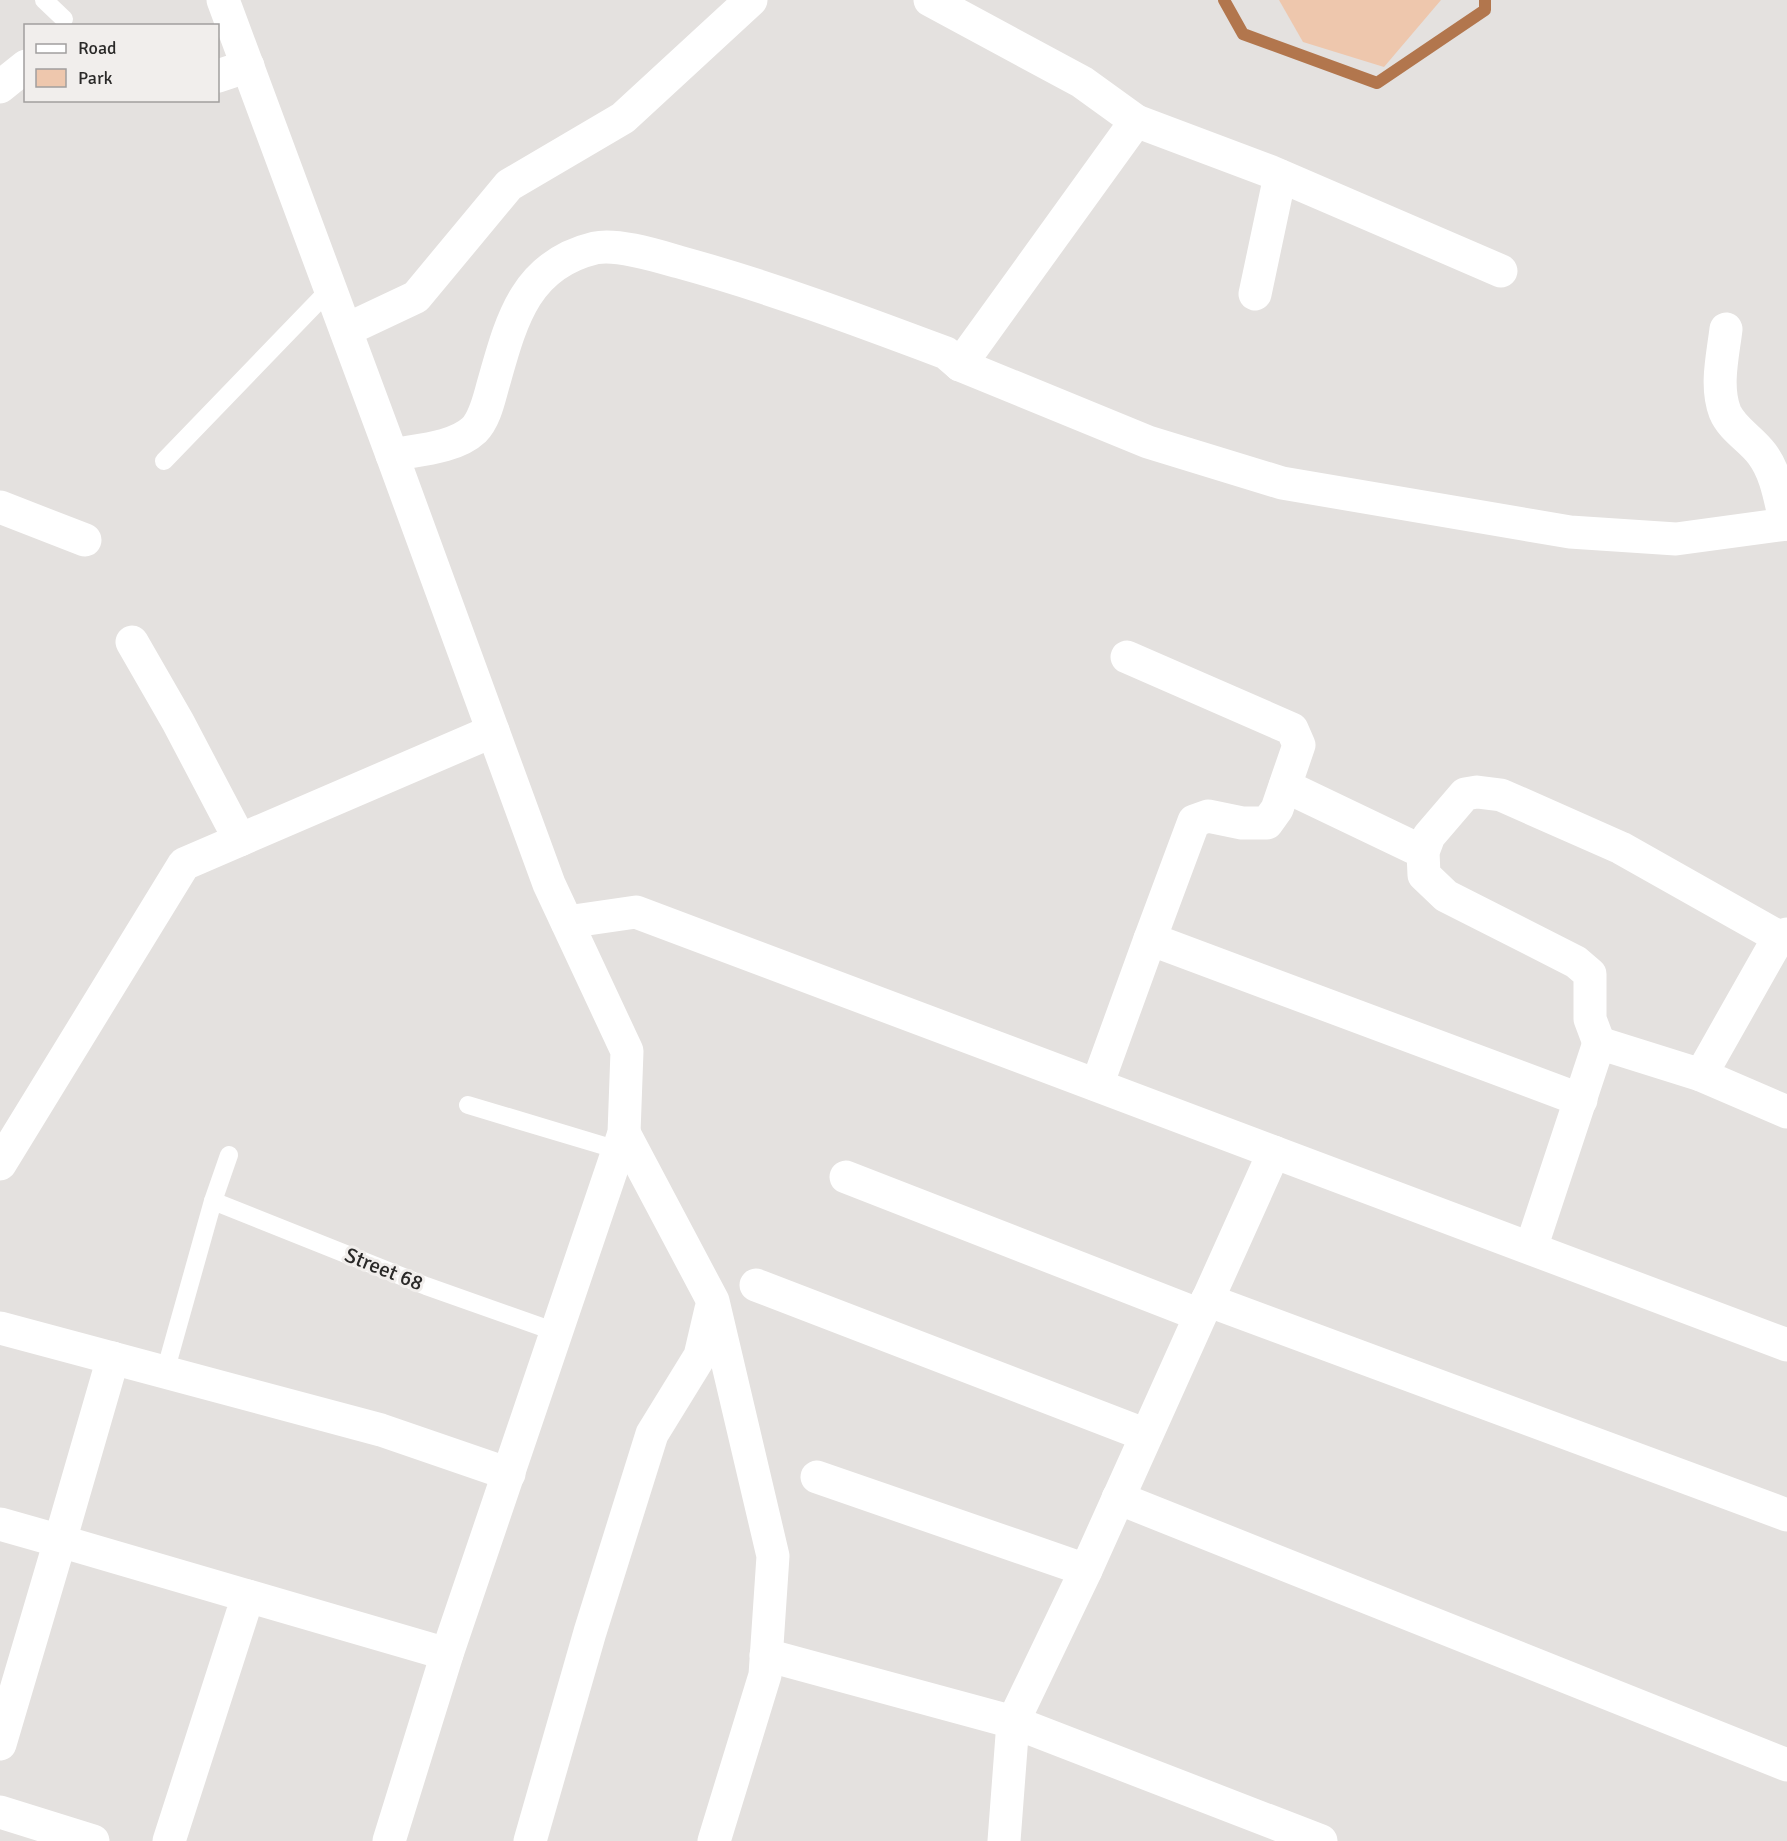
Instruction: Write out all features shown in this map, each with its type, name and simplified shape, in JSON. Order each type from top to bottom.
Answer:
[{"type":"street","points":[[223,0],[393,455],[549,884],[627,1051],[621,1141],[447,1654],[389,1841]]},
{"type":"street","points":[[346,330],[416,297],[509,184],[623,118],[751,0]]},
{"type":"street","points":[[930,0],[1082,82],[1136,122],[1280,176],[1501,271]]},
{"type":"street","points":[[219,76],[248,66]]},
{"type":"street","points":[[0,87],[24,68]]},
{"type":"street","points":[[960,365],[1136,122]]},
{"type":"street","points":[[1255,294],[1280,176]]},
{"type":"street","points":[[393,455],[458,441],[475,429],[487,407],[505,343],[528,290],[546,270],[568,258],[597,247],[636,250],[725,274],[808,302],[946,353],[960,365],[1148,442],[1282,483],[1570,532],[1676,539],[1787,524],[1773,471],[1761,453],[1736,428],[1725,412],[1720,385],[1726,329]]},
{"type":"street","points":[[0,507],[85,540]]},
{"type":"street","points":[[132,642],[178,722],[240,840]]},
{"type":"street","points":[[1097,1085],[1194,821],[1208,816],[1242,823],[1267,823],[1277,809],[1299,745],[1292,729],[1126,657]]},
{"type":"street","points":[[0,1164],[184,864],[493,731]]},
{"type":"street","points":[[1285,786],[1423,852]]},
{"type":"street","points":[[1531,1248],[1599,1042],[1590,1019],[1590,974],[1576,962],[1446,896],[1424,875],[1423,852],[1429,837],[1465,794],[1477,792],[1501,795],[1621,848],[1783,935],[1701,1075]]},
{"type":"street","points":[[567,922],[636,912],[1787,1345]]},
{"type":"street","points":[[1150,939],[1581,1100]]},
{"type":"street","points":[[1599,1042],[1701,1075],[1787,1112]]},
{"type":"street","points":[[621,1141],[713,1301],[773,1556],[765,1675],[714,1841]]},
{"type":"street","points":[[1004,1841],[1013,1722],[1086,1570],[1274,1152]]},
{"type":"street","points":[[846,1177],[1787,1515]]},
{"type":"street","points":[[756,1285],[1146,1435]]},
{"type":"street","points":[[530,1841],[590,1632],[652,1434],[700,1356],[713,1301]]},
{"type":"street","points":[[0,1328],[381,1430],[509,1474]]},
{"type":"street","points":[[0,1744],[113,1358]]},
{"type":"street","points":[[817,1477],[1086,1570]]},
{"type":"street","points":[[1118,1498],[1787,1765]]},
{"type":"street","points":[[0,1524],[447,1654]]},
{"type":"street","points":[[169,1841],[248,1596]]},
{"type":"street","points":[[766,1655],[1013,1722],[1321,1841]]},
{"type":"street","points":[[0,1812],[93,1841]]},
{"type":"lane","points":[[44,0],[64,19]]},
{"type":"lane","points":[[164,460],[331,288]]},
{"type":"lane","points":[[468,1105],[621,1141]]},
{"type":"lane","points":[[165,1372],[213,1201],[229,1155]]},
{"type":"lane","name":"Street 68","points":[[213,1201],[426,1286],[556,1332]]},
{"type":"green space","points":[[1279,0],[1441,0],[1384,67],[1303,42]]},
{"type":"waterway","points":[[1224,0],[1243,34],[1377,83],[1485,10],[1485,0]]}]
